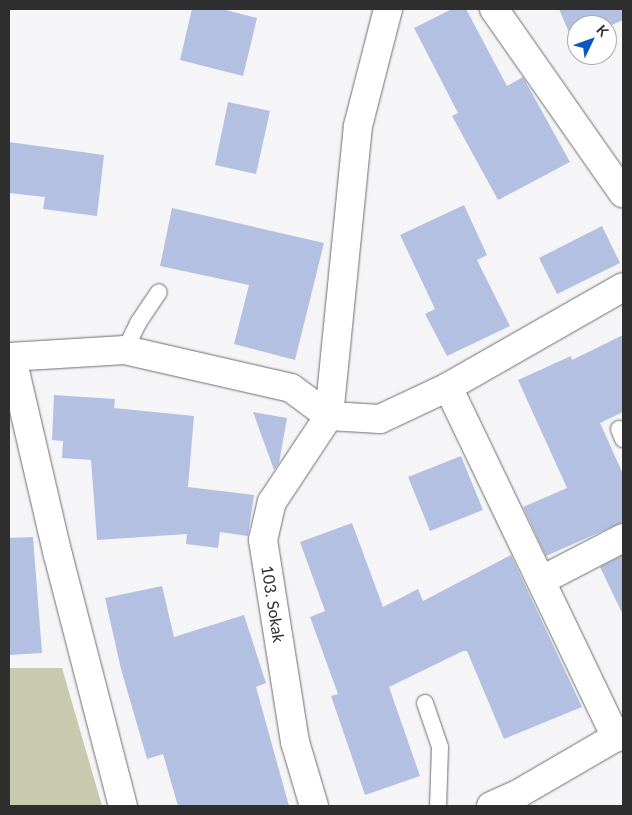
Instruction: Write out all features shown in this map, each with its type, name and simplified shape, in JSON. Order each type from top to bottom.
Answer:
[{"type":"street","points":[[329,416],[358,126],[388,9]]},
{"type":"street","points":[[494,9],[623,193]]},
{"type":"street","points":[[123,806],[58,555],[11,357],[125,350],[291,388],[329,416],[380,419],[448,387],[623,287]]},
{"type":"street","points":[[448,387],[620,735],[522,800],[491,806]]},
{"type":"street","name":"103. Sokak","points":[[314,806],[295,742],[263,540],[272,502],[329,416]]},
{"type":"street","points":[[542,580],[623,538]]},
{"type":"lane","points":[[125,350],[138,323],[159,292]]},
{"type":"lane","points":[[425,703],[440,747],[438,806]]},
{"type":"green space","points":[[9,668],[62,668],[102,806],[9,806]]},
{"type":"building","points":[[192,9],[222,9],[257,18],[243,76],[180,60]]},
{"type":"building","points":[[452,9],[466,9],[507,86],[523,77],[570,162],[498,200],[452,116],[458,113],[414,28]]},
{"type":"building","points":[[559,9],[623,9],[623,20],[617,23],[617,15],[567,15],[567,28]]},
{"type":"building","points":[[228,102],[270,111],[256,174],[215,165]]},
{"type":"building","points":[[9,142],[104,155],[97,216],[43,209],[45,197],[9,193]]},
{"type":"building","points":[[464,205],[487,255],[477,260],[510,326],[447,356],[425,314],[435,309],[400,235]]},
{"type":"building","points":[[172,208],[324,243],[295,360],[234,344],[249,285],[160,266]]},
{"type":"building","points":[[602,226],[620,263],[557,294],[539,258]]},
{"type":"building","points":[[623,335],[623,412],[600,423],[623,474],[623,522],[546,556],[523,507],[567,488],[518,380],[571,356],[572,360]]},
{"type":"building","points":[[54,395],[115,399],[114,408],[194,416],[188,487],[254,495],[248,536],[220,532],[218,548],[186,544],[187,534],[97,540],[91,460],[62,458],[63,441],[52,440]]},
{"type":"building","points":[[253,412],[287,418],[279,463],[274,470]]},
{"type":"building","points":[[461,456],[483,510],[430,531],[408,477]]},
{"type":"building","points":[[352,523],[383,607],[418,589],[423,601],[511,555],[582,707],[504,739],[467,651],[463,651],[389,687],[420,776],[365,795],[331,696],[338,694],[310,617],[325,611],[300,542]]},
{"type":"building","points":[[33,537],[42,653],[9,655],[9,538]]},
{"type":"building","points":[[623,555],[623,615],[600,567]]},
{"type":"building","points":[[162,586],[174,637],[244,615],[266,683],[256,687],[289,806],[178,806],[163,754],[147,759],[121,669],[105,598]]}]
